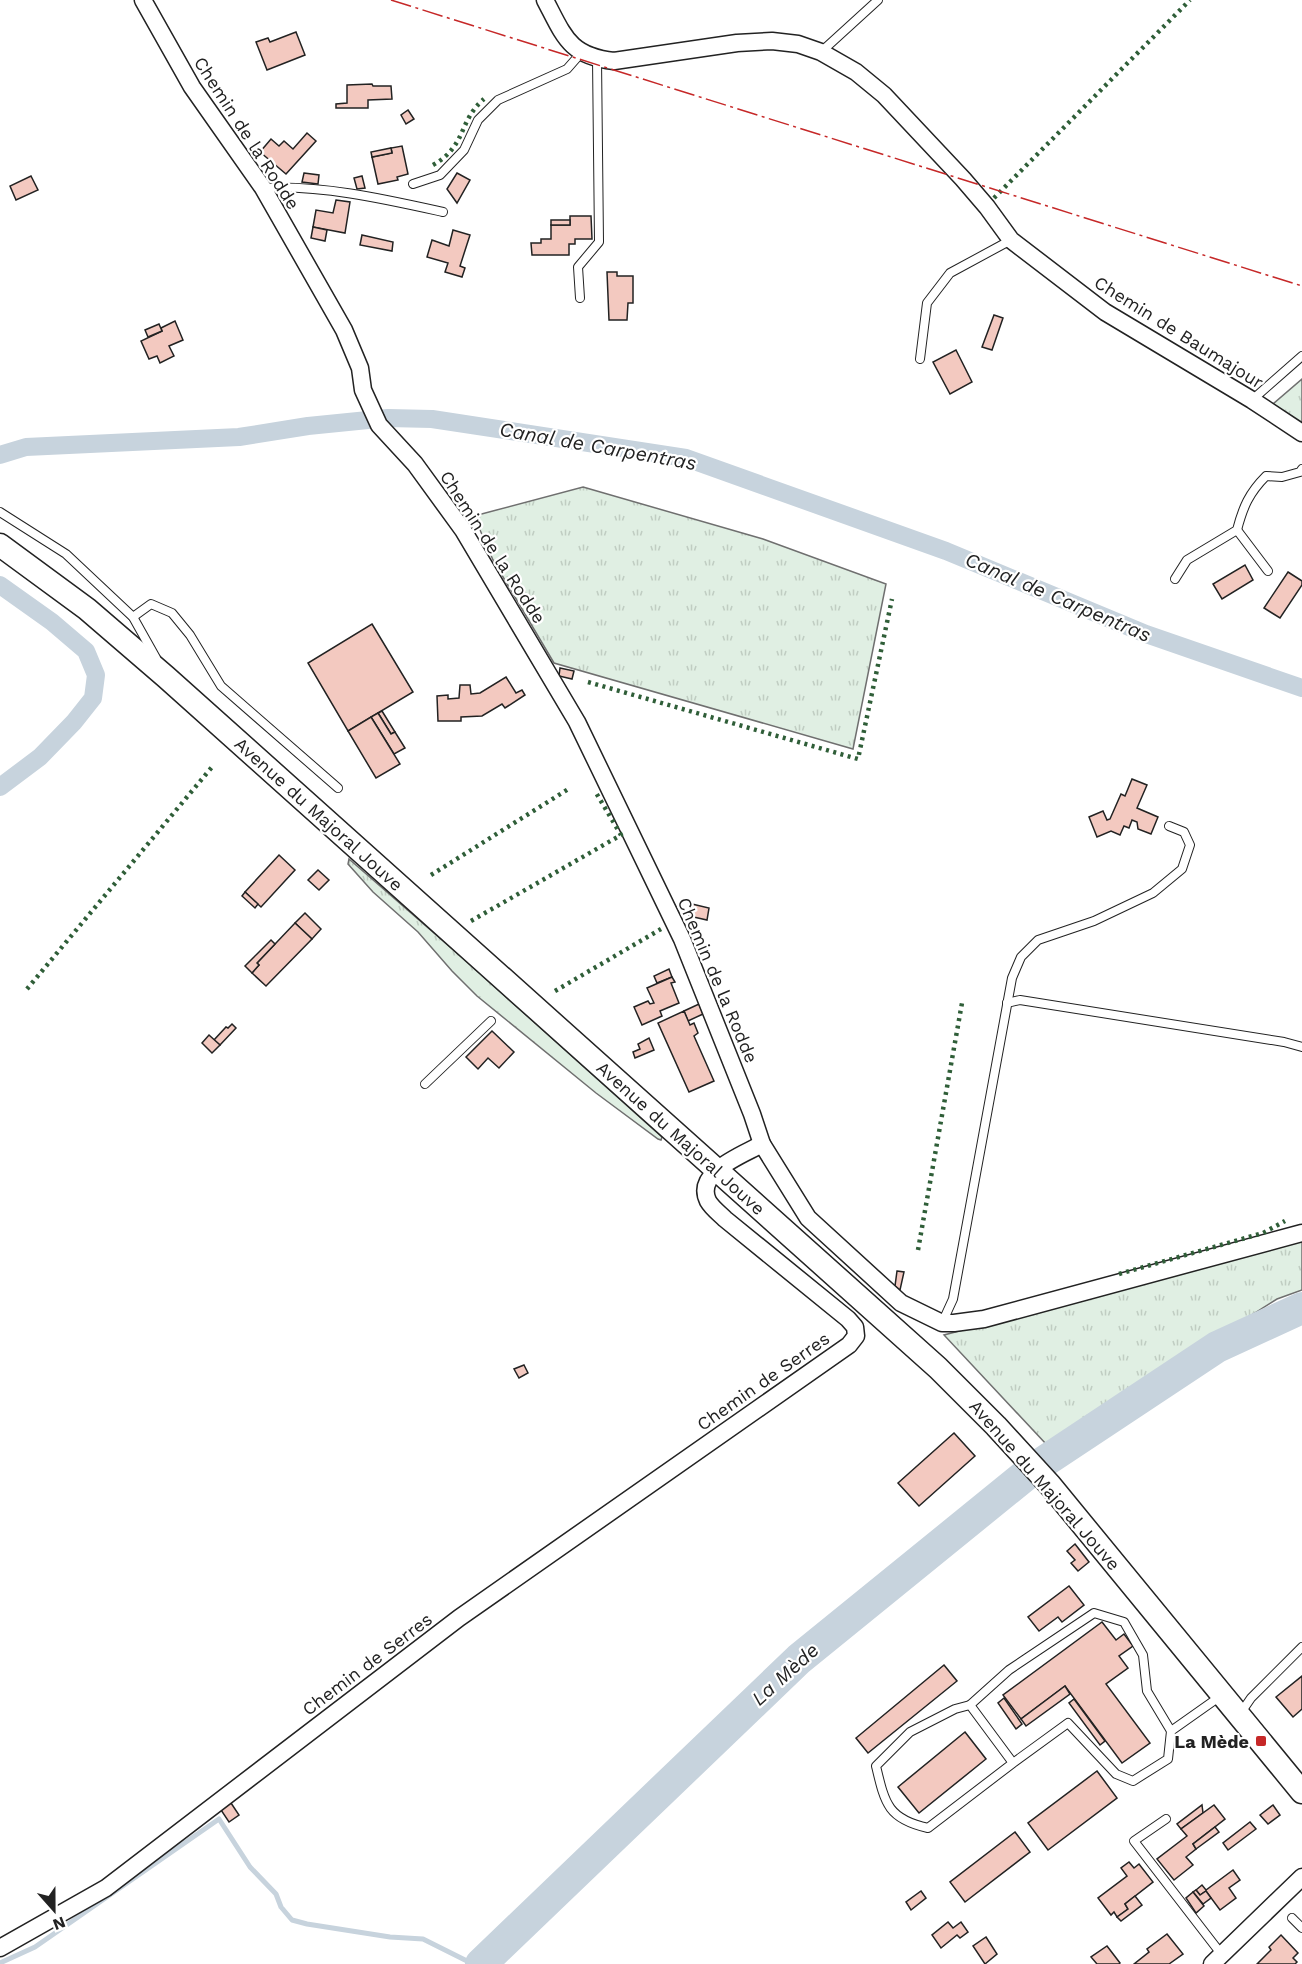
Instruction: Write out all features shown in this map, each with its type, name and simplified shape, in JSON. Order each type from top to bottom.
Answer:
[{"type":"main road","name":"Avenue du Majoral Jouve","points":[[0,545],[87,609],[166,676],[938,1368],[1028,1459],[1302,1792]]},
{"type":"street","name":"Chemin de la Rodde","points":[[143,0],[192,87],[263,188],[344,330],[360,368],[363,390],[379,425],[415,464],[463,530],[577,722],[682,939],[762,1144]]},
{"type":"street","name":"Chemin de Baumajour","points":[[544,0],[565,38],[581,53],[597,59],[614,61],[737,43],[772,41],[821,52],[856,72],[884,95],[963,179],[1011,240],[1105,312],[1252,400],[1302,433]]},
{"type":"street","points":[[717,1170],[762,1144],[808,1218],[901,1303],[942,1323],[984,1319],[1302,1233]]},
{"type":"street","name":"Chemin de Serres","points":[[0,1948],[106,1888],[459,1618],[849,1345],[856,1336],[855,1327],[848,1319],[725,1219],[708,1200],[705,1187],[717,1170]]},
{"type":"street","points":[[1217,1960],[1302,1877]]},
{"type":"lane","points":[[821,52],[878,0]]},
{"type":"lane","points":[[413,184],[440,175],[464,150],[478,120],[498,100],[567,69],[581,53]]},
{"type":"lane","points":[[580,298],[578,267],[599,242],[597,59]]},
{"type":"lane","points":[[263,188],[286,187],[379,198],[442,212]]},
{"type":"lane","points":[[920,358],[927,303],[950,273],[1011,240]]},
{"type":"lane","points":[[1252,400],[1302,356]]},
{"type":"lane","points":[[1174,579],[1187,560],[1237,530],[1241,512],[1252,489],[1266,476],[1282,477],[1300,472],[1302,469]]},
{"type":"lane","points":[[0,512],[66,554],[133,617],[166,676]]},
{"type":"lane","points":[[1237,530],[1268,571]]},
{"type":"lane","points":[[133,617],[151,604],[172,613],[190,635],[220,686],[338,788]]},
{"type":"lane","points":[[942,1323],[953,1299],[1012,978],[1021,957],[1038,940],[1094,921],[1153,893],[1182,869],[1190,845],[1184,832],[1169,826]]},
{"type":"lane","points":[[1007,1004],[1020,1000],[1284,1042],[1302,1047]]},
{"type":"lane","points":[[425,1084],[491,1021]]},
{"type":"lane","points":[[1094,1613],[1124,1622],[1143,1655],[1147,1691],[1171,1731],[1168,1759],[1133,1781],[1116,1774],[1068,1723],[928,1828],[907,1823],[887,1806],[876,1766],[910,1732],[955,1709],[970,1705],[1009,1670],[1094,1613]]},
{"type":"lane","points":[[1239,1715],[1251,1698],[1302,1647]]},
{"type":"lane","points":[[1171,1731],[1223,1695]]},
{"type":"lane","points":[[970,1705],[1013,1763]]},
{"type":"lane","points":[[1166,1819],[1134,1841],[1217,1960]]},
{"type":"lane","points":[[1292,1918],[1302,1928]]},
{"type":"green space","points":[[1302,379],[1302,424],[1273,404]]},
{"type":"green space","points":[[583,487],[763,539],[886,584],[853,749],[554,663],[493,560],[474,516]]},
{"type":"green space","points":[[349,859],[662,1137],[661,1140],[596,1093],[477,996],[418,932],[373,892],[348,864]]},
{"type":"green space","points":[[1302,1240],[1302,1290],[1277,1299],[1047,1445],[944,1335]]},
{"type":"building","points":[[296,32],[305,55],[267,70],[256,42],[268,38],[270,42]]},
{"type":"building","points":[[372,84],[373,86],[391,86],[392,99],[368,100],[368,108],[336,108],[336,104],[347,103],[347,85]]},
{"type":"building","points":[[408,110],[414,119],[406,124],[401,115]]},
{"type":"building","points":[[307,133],[316,141],[286,174],[260,152],[271,139],[279,146],[284,141],[293,149]]},
{"type":"building","points":[[402,146],[408,174],[397,177],[398,180],[378,184],[372,157],[392,153],[391,148]]},
{"type":"building","points":[[391,148],[392,153],[372,157],[371,152]]},
{"type":"building","points":[[304,173],[319,175],[318,184],[302,182]]},
{"type":"building","points":[[457,173],[470,180],[457,203],[447,189]]},
{"type":"building","points":[[31,176],[38,190],[16,200],[10,186]]},
{"type":"building","points":[[362,176],[365,188],[357,189],[354,178]]},
{"type":"building","points":[[336,200],[350,202],[345,233],[313,227],[316,210],[333,213]]},
{"type":"building","points":[[570,216],[591,216],[592,239],[575,239],[575,244],[569,244],[569,255],[532,255],[531,243],[541,243],[541,239],[551,239],[551,225],[570,225]]},
{"type":"building","points":[[551,220],[570,220],[570,225],[551,225]]},
{"type":"building","points":[[313,227],[327,230],[325,241],[311,238]]},
{"type":"building","points":[[453,230],[470,235],[460,266],[465,268],[462,277],[445,272],[448,263],[427,257],[432,240],[449,246]]},
{"type":"building","points":[[362,235],[393,242],[392,251],[360,245]]},
{"type":"building","points":[[607,272],[617,272],[617,276],[633,276],[633,303],[628,303],[627,320],[609,320]]},
{"type":"building","points":[[994,315],[1003,318],[992,350],[982,347]]},
{"type":"building","points":[[175,321],[183,340],[169,346],[174,356],[160,363],[157,356],[149,359],[141,341],[162,331],[161,328]]},
{"type":"building","points":[[159,324],[162,331],[148,337],[145,330]]},
{"type":"building","points":[[956,350],[972,382],[950,394],[933,362]]},
{"type":"building","points":[[1245,565],[1253,580],[1222,599],[1213,584]]},
{"type":"building","points":[[1288,572],[1302,581],[1302,585],[1280,618],[1264,608]]},
{"type":"building","points":[[372,624],[413,692],[348,731],[308,663]]},
{"type":"building","points":[[560,668],[574,671],[572,679],[559,676]]},
{"type":"building","points":[[506,677],[516,693],[522,690],[525,695],[505,708],[502,704],[482,716],[461,717],[461,721],[438,721],[437,696],[448,695],[448,699],[459,698],[460,685],[470,685],[471,694],[480,693]]},
{"type":"building","points":[[382,711],[395,732],[391,734],[378,713]]},
{"type":"building","points":[[378,713],[391,734],[395,732],[405,748],[394,754],[371,717]]},
{"type":"building","points":[[371,717],[400,764],[376,778],[348,731]]},
{"type":"building","points":[[1132,779],[1147,785],[1137,808],[1158,817],[1151,834],[1138,829],[1137,822],[1132,820],[1129,828],[1124,826],[1120,835],[1111,831],[1097,837],[1089,817],[1103,811],[1107,820],[1110,819],[1121,794],[1125,796]]},
{"type":"building","points":[[279,855],[295,870],[261,907],[245,892]]},
{"type":"building","points":[[318,870],[329,880],[319,890],[308,880]]},
{"type":"building","points":[[245,892],[258,904],[255,908],[242,896]]},
{"type":"building","points":[[692,904],[709,908],[707,920],[689,916]]},
{"type":"building","points":[[305,913],[321,929],[312,939],[295,923]]},
{"type":"building","points":[[295,923],[312,939],[266,986],[252,973],[259,965],[257,963]]},
{"type":"building","points":[[271,940],[275,944],[257,963],[259,965],[252,973],[245,966]]},
{"type":"building","points":[[669,969],[672,977],[657,983],[654,976]]},
{"type":"building","points":[[672,977],[675,982],[671,983],[679,1003],[660,1011],[662,1016],[642,1025],[634,1007],[648,1001],[650,1004],[654,1003],[647,988]]},
{"type":"building","points":[[699,1004],[703,1014],[688,1021],[684,1011]]},
{"type":"building","points":[[684,1011],[690,1025],[694,1023],[698,1033],[694,1036],[714,1081],[689,1092],[658,1023]]},
{"type":"building","points":[[232,1024],[236,1028],[220,1045],[214,1040]]},
{"type":"building","points":[[492,1031],[514,1052],[499,1068],[488,1058],[478,1069],[466,1057]]},
{"type":"building","points":[[209,1035],[220,1045],[212,1053],[202,1043]]},
{"type":"building","points":[[649,1038],[654,1050],[635,1058],[633,1052],[640,1049],[638,1044]]},
{"type":"building","points":[[897,1271],[904,1272],[900,1290],[895,1286]]},
{"type":"building","points":[[524,1365],[528,1373],[519,1378],[514,1369]]},
{"type":"building","points":[[954,1433],[975,1456],[919,1506],[898,1483]]},
{"type":"building","points":[[1075,1544],[1089,1562],[1078,1571],[1071,1563],[1075,1560],[1067,1551]]},
{"type":"building","points":[[1069,1586],[1084,1605],[1062,1622],[1058,1617],[1039,1631],[1028,1617]]},
{"type":"building","points":[[1102,1622],[1116,1640],[1124,1634],[1133,1646],[1119,1656],[1128,1668],[1106,1684],[1150,1743],[1122,1763],[1065,1686],[1021,1719],[1003,1695]]},
{"type":"building","points":[[944,1665],[957,1681],[868,1753],[856,1738]]},
{"type":"building","points":[[1302,1676],[1302,1709],[1293,1717],[1276,1697]]},
{"type":"building","points":[[1065,1686],[1070,1694],[1026,1726],[1021,1719]]},
{"type":"building","points":[[1004,1698],[1022,1724],[1016,1729],[998,1703]]},
{"type":"building","points":[[1074,1699],[1105,1741],[1100,1745],[1069,1703]]},
{"type":"building","points":[[965,1732],[986,1759],[919,1813],[898,1787]]},
{"type":"building","points":[[1097,1771],[1117,1798],[1048,1850],[1028,1823]]},
{"type":"building","points":[[229,1800],[239,1815],[229,1822],[219,1807]]},
{"type":"building","points":[[1202,1805],[1203,1813],[1181,1829],[1177,1824]]},
{"type":"building","points":[[1214,1805],[1225,1819],[1193,1844],[1196,1849],[1186,1857],[1193,1865],[1174,1880],[1157,1859],[1187,1836],[1181,1829]]},
{"type":"building","points":[[1273,1805],[1280,1815],[1268,1824],[1260,1815]]},
{"type":"building","points":[[1250,1822],[1256,1829],[1228,1850],[1223,1843]]},
{"type":"building","points":[[1215,1827],[1219,1832],[1196,1849],[1193,1844]]},
{"type":"building","points":[[1015,1832],[1030,1852],[965,1902],[950,1882]]},
{"type":"building","points":[[1129,1862],[1134,1868],[1139,1864],[1153,1882],[1125,1904],[1128,1909],[1117,1917],[1114,1912],[1111,1915],[1098,1898],[1127,1876],[1121,1868]]},
{"type":"building","points":[[1233,1870],[1240,1880],[1229,1888],[1236,1898],[1220,1910],[1206,1891],[1200,1895],[1196,1890],[1202,1885],[1206,1890]]},
{"type":"building","points":[[1196,1890],[1200,1895],[1206,1891],[1211,1898],[1203,1904],[1193,1892]]},
{"type":"building","points":[[921,1891],[926,1898],[911,1910],[906,1902]]},
{"type":"building","points":[[1193,1892],[1204,1906],[1196,1913],[1186,1898]]},
{"type":"building","points":[[1135,1896],[1142,1905],[1121,1921],[1117,1917],[1128,1909],[1125,1904]]},
{"type":"building","points":[[948,1922],[953,1928],[961,1922],[968,1932],[960,1938],[957,1935],[941,1948],[932,1935]]},
{"type":"building","points":[[1167,1934],[1183,1954],[1169,1964],[1134,1964],[1149,1952],[1147,1949]]},
{"type":"building","points":[[1281,1935],[1298,1953],[1293,1958],[1297,1962],[1295,1964],[1257,1964],[1271,1950],[1269,1947]]},
{"type":"building","points":[[986,1937],[997,1954],[985,1964],[973,1946]]},
{"type":"building","points":[[1107,1946],[1119,1964],[1097,1964],[1091,1957]]},
{"type":"waterway","name":"Canal de Carpentras","points":[[0,455],[26,447],[239,437],[308,426],[388,418],[432,419],[686,458],[946,551],[1146,634],[1302,688]]},
{"type":"waterway","name":"Canal de Carpentras","points":[[0,585],[52,622],[86,651],[96,675],[93,698],[74,722],[40,757],[0,787]]},
{"type":"waterway","name":"La Mède","points":[[481,1964],[799,1659],[1033,1469],[1217,1347],[1302,1308]]},
{"type":"waterway","points":[[0,1963],[35,1947],[219,1819],[250,1867],[276,1894],[281,1907],[292,1920],[390,1937],[423,1939],[473,1964]]},
{"type":"hedge","points":[[994,198],[1190,0]]},
{"type":"hedge","points":[[433,165],[452,150],[470,116],[484,99]]},
{"type":"hedge","points":[[588,682],[858,759],[892,599]]},
{"type":"hedge","points":[[27,989],[212,767]]},
{"type":"hedge","points":[[431,875],[570,788]]},
{"type":"hedge","points":[[471,921],[621,835],[595,791]]},
{"type":"hedge","points":[[555,991],[661,929]]},
{"type":"hedge","points":[[918,1250],[962,1003]]},
{"type":"hedge","points":[[1119,1274],[1263,1233],[1285,1221]]},
{"type":"power","points":[[391,0],[1302,286]]},
{"type":"place","name":"La Mède","points":[[1261,1741]]}]
